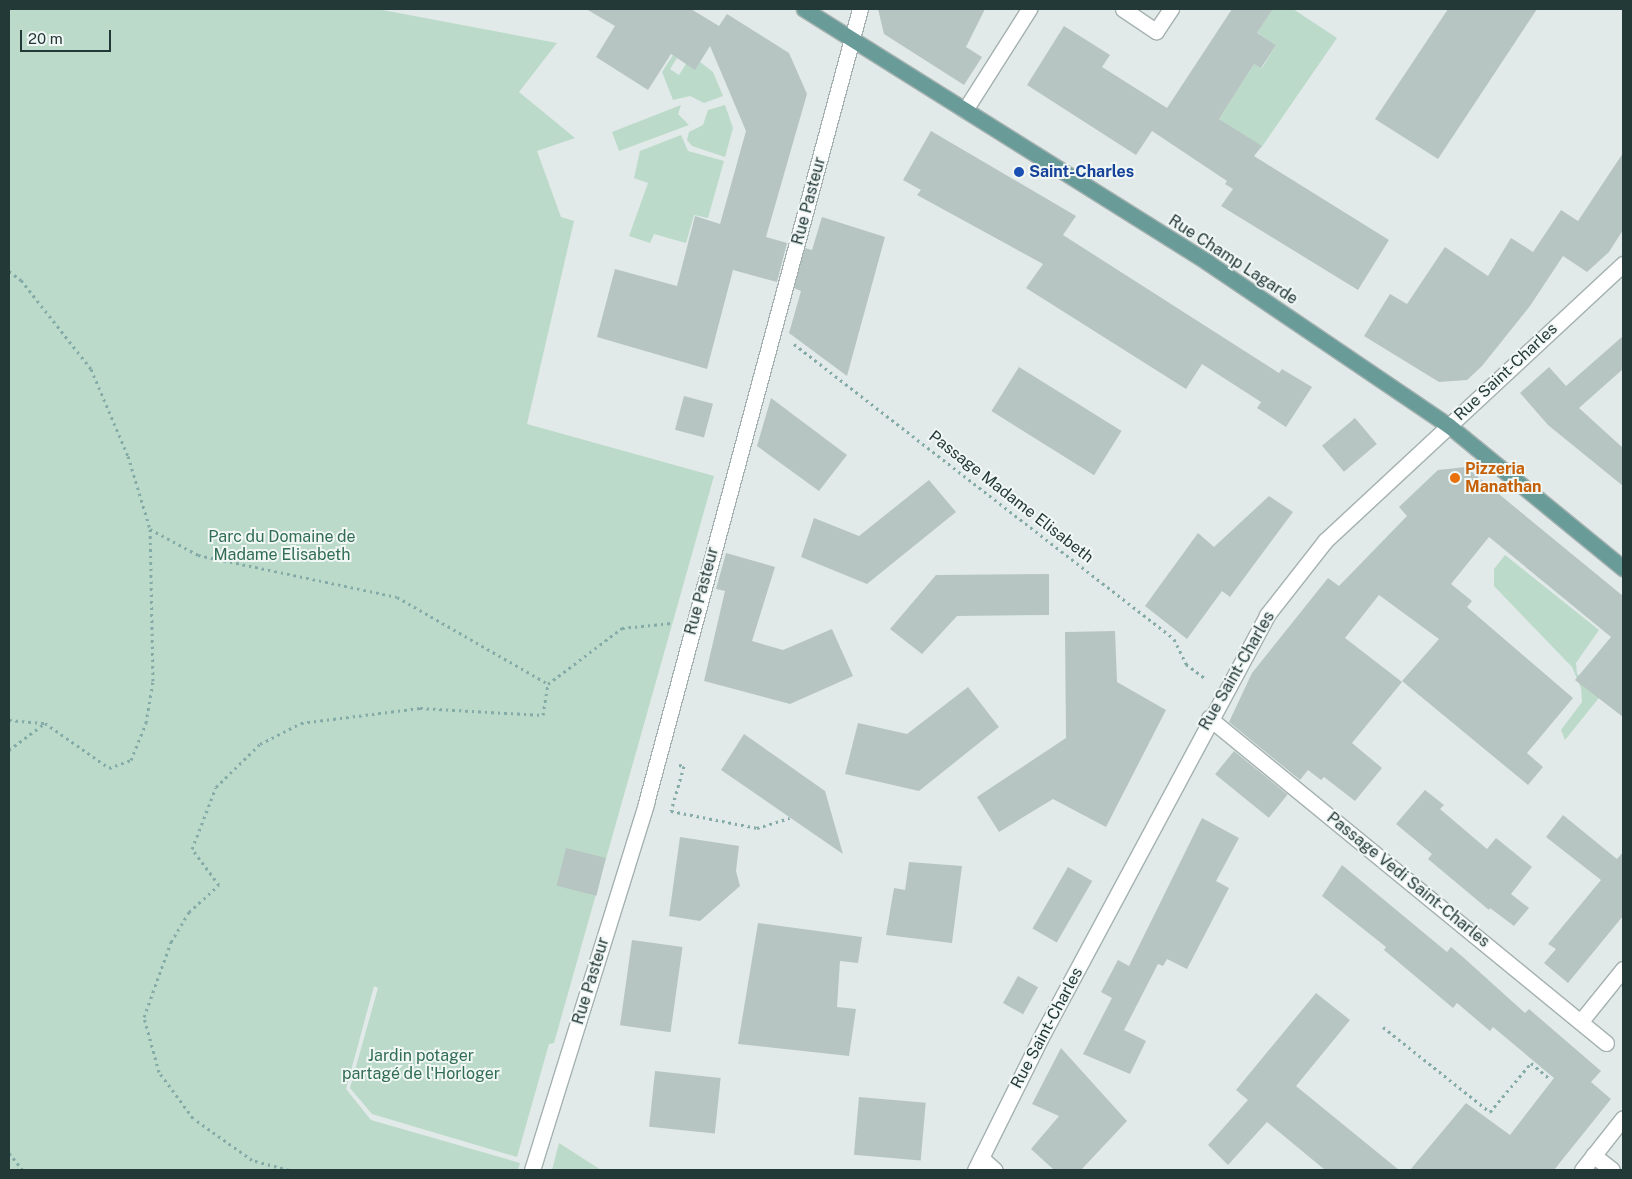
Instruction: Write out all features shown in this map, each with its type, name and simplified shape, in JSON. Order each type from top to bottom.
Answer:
[{"type":"main road","name":"Rue Champ Lagarde","points":[[804,9],[1207,262],[1448,426],[1623,568]]},
{"type":"street","name":"Rue Pasteur","points":[[532,1170],[646,803],[860,9]]},
{"type":"street","points":[[965,110],[1029,9]]},
{"type":"street","points":[[1123,9],[1156,32],[1171,9]]},
{"type":"street","name":"Rue Saint-Charles","points":[[978,1164],[1041,1036],[1118,896],[1209,718],[1267,615],[1325,541],[1623,264]]},
{"type":"street","name":"Passage Vedi Saint-Charles","points":[[1209,718],[1606,1042]]},
{"type":"street","points":[[1581,1021],[1623,969]]},
{"type":"street","points":[[1582,1170],[1623,1118]]},
{"type":"street","points":[[1593,1155],[1612,1170]]},
{"type":"street","points":[[978,1164],[995,1170]]},
{"type":"path","points":[[9,271],[22,280],[91,369],[128,456],[150,529],[153,681],[146,723],[132,760],[109,768],[44,723],[9,720]]},
{"type":"path","name":"Passage Madame Elisabeth","points":[[774,328],[1174,639],[1186,664],[1223,692]]},
{"type":"path","points":[[150,529],[198,555],[396,597],[548,684]]},
{"type":"path","points":[[289,1170],[252,1160],[193,1118],[159,1072],[144,1017],[171,942],[189,912],[219,885],[192,849],[216,787],[260,744],[301,723],[420,708],[543,715],[548,684],[622,628],[672,623],[691,631]]},
{"type":"path","points":[[9,750],[44,723]]},
{"type":"path","points":[[672,772],[675,763],[684,766],[671,811],[757,828],[790,818]]},
{"type":"path","points":[[1383,1027],[1490,1112],[1531,1063],[1550,1079]]},
{"type":"path","points":[[9,1153],[23,1170]]},
{"type":"green space","name":"Parc du Domaine de Madame Elisabeth","points":[[9,9],[377,9],[557,43],[519,92],[575,138],[537,151],[561,217],[574,221],[527,424],[714,476],[554,1043],[549,1044],[517,1157],[372,1114],[350,1088],[378,988],[374,986],[346,1089],[371,1120],[520,1163],[518,1170],[9,1170]]},
{"type":"green space","points":[[1273,9],[1293,9],[1337,38],[1261,148],[1219,119],[1254,64],[1262,68],[1276,45],[1257,33]]},
{"type":"green space","points":[[673,55],[677,58],[670,69],[679,75],[686,64],[700,62],[713,72],[723,96],[704,103],[690,96],[673,100],[662,72]]},
{"type":"green space","points":[[681,105],[678,114],[689,125],[619,151],[612,132]]},
{"type":"green space","points":[[725,105],[733,128],[725,157],[692,146],[687,140],[689,132],[703,125],[708,110]]},
{"type":"green space","points":[[681,135],[688,151],[724,161],[708,218],[694,215],[686,243],[654,234],[650,243],[629,236],[648,183],[634,178],[640,151]]},
{"type":"green space","points":[[1505,555],[1599,630],[1576,663],[1577,674],[1602,694],[1565,740],[1561,730],[1582,702],[1581,688],[1572,667],[1494,586],[1494,569]]},
{"type":"green space","points":[[559,1143],[601,1170],[552,1170]]},
{"type":"building","points":[[586,9],[691,9],[719,26],[727,14],[789,53],[807,94],[766,237],[787,243],[777,282],[733,270],[707,369],[597,337],[615,269],[677,286],[695,216],[720,224],[746,131],[710,46],[695,70],[671,54],[648,90],[596,57],[615,26]]},
{"type":"building","points":[[878,9],[985,9],[966,47],[982,57],[964,85],[884,34]]},
{"type":"building","points":[[1232,9],[1273,9],[1257,33],[1276,45],[1261,68],[1254,64],[1219,119],[1262,146],[1254,156],[1389,240],[1358,290],[1221,206],[1233,189],[1225,184],[1227,181],[1152,131],[1136,155],[1027,85],[1064,26],[1110,55],[1102,67],[1167,108]]},
{"type":"building","points":[[1448,9],[1537,9],[1438,159],[1375,119]]},
{"type":"building","points":[[931,131],[1076,216],[1063,235],[1279,373],[1282,369],[1312,387],[1286,427],[1257,408],[1261,402],[1202,364],[1186,389],[1026,288],[1043,264],[917,195],[921,190],[903,180]]},
{"type":"building","points":[[1623,153],[1623,230],[1609,252],[1587,272],[1563,256],[1530,306],[1482,366],[1467,380],[1439,382],[1364,336],[1390,294],[1407,304],[1445,247],[1488,276],[1511,238],[1533,252],[1561,210],[1578,221]]},
{"type":"building","points":[[822,217],[885,237],[847,376],[789,333],[801,291],[794,288],[805,248],[812,250]]},
{"type":"building","points":[[1623,336],[1623,369],[1579,408],[1623,448],[1623,486],[1548,425],[1520,393],[1549,367],[1566,386]]},
{"type":"building","points":[[1019,367],[1122,431],[1094,475],[991,411]]},
{"type":"building","points":[[684,396],[713,404],[704,438],[675,430]]},
{"type":"building","points":[[771,398],[847,455],[819,491],[757,446]]},
{"type":"building","points":[[1355,418],[1377,444],[1344,472],[1322,446]]},
{"type":"building","points":[[1466,467],[1623,596],[1623,717],[1575,680],[1611,637],[1489,537],[1451,584],[1472,601],[1467,607],[1573,698],[1527,753],[1543,767],[1528,785],[1402,681],[1439,639],[1379,595],[1345,638],[1402,682],[1352,743],[1382,768],[1355,801],[1324,777],[1321,780],[1308,770],[1300,780],[1229,722],[1252,673],[1328,578],[1339,586],[1407,516],[1399,507],[1438,470]]},
{"type":"building","points":[[929,480],[956,512],[867,584],[801,557],[814,518],[859,536]]},
{"type":"building","points":[[1269,496],[1293,512],[1230,597],[1222,591],[1187,639],[1145,606],[1198,533],[1214,547]]},
{"type":"building","points":[[726,553],[775,567],[752,641],[783,650],[832,629],[853,676],[790,704],[704,681],[725,591],[716,589]]},
{"type":"building","points":[[1049,574],[1049,615],[957,616],[922,654],[890,629],[936,575]]},
{"type":"building","points":[[1115,631],[1117,682],[1166,710],[1106,827],[1053,799],[999,832],[977,797],[1066,738],[1065,632]]},
{"type":"building","points":[[968,687],[999,727],[919,791],[845,774],[858,723],[907,734]]},
{"type":"building","points":[[744,734],[825,791],[843,854],[721,770]]},
{"type":"building","points":[[1234,751],[1288,794],[1269,818],[1215,774]]},
{"type":"building","points":[[1425,790],[1444,805],[1440,809],[1487,849],[1496,838],[1532,867],[1511,894],[1529,908],[1514,926],[1490,908],[1489,910],[1428,859],[1432,854],[1396,824]]},
{"type":"building","points":[[1563,815],[1617,859],[1623,852],[1623,916],[1568,983],[1544,963],[1556,949],[1548,944],[1601,880],[1546,837]]},
{"type":"building","points":[[1202,818],[1239,838],[1216,881],[1229,888],[1187,969],[1167,959],[1163,966],[1158,964],[1124,1030],[1146,1041],[1130,1074],[1083,1054],[1112,998],[1101,992],[1118,960],[1129,966]]},
{"type":"building","points":[[680,837],[739,846],[736,871],[740,886],[700,921],[669,916]]},
{"type":"building","points":[[566,848],[606,858],[596,896],[557,886]]},
{"type":"building","points":[[909,862],[962,866],[952,943],[886,935],[894,888],[905,890]]},
{"type":"building","points":[[1342,865],[1447,952],[1451,947],[1525,1013],[1529,1009],[1601,1071],[1591,1082],[1611,1099],[1554,1170],[1410,1170],[1466,1103],[1510,1135],[1554,1078],[1493,1027],[1490,1031],[1457,1003],[1453,1008],[1384,950],[1386,947],[1322,896]]},
{"type":"building","points":[[1068,867],[1092,881],[1057,942],[1032,928]]},
{"type":"building","points":[[758,923],[862,937],[858,963],[840,961],[837,1007],[856,1009],[849,1056],[738,1044]]},
{"type":"building","points":[[632,940],[683,947],[671,1032],[620,1025]]},
{"type":"building","points":[[1018,976],[1038,987],[1023,1014],[1003,1003]]},
{"type":"building","points":[[1316,993],[1350,1020],[1296,1086],[1399,1170],[1325,1170],[1267,1122],[1228,1165],[1208,1145],[1248,1100],[1236,1090]]},
{"type":"building","points":[[1061,1048],[1127,1121],[1081,1170],[1054,1170],[1031,1149],[1059,1116],[1032,1104]]},
{"type":"building","points":[[655,1071],[721,1078],[715,1134],[649,1127]]},
{"type":"building","points":[[859,1097],[926,1103],[921,1161],[854,1155]]},
{"type":"place","name":"Saint-Charles","points":[[1019,172]]},
{"type":"place","name":"Pizzeria Manathan","points":[[1455,478]]},
{"type":"park label","name":"Jardin potager partagé de l'Horloger","points":[[421,1065]]}]
